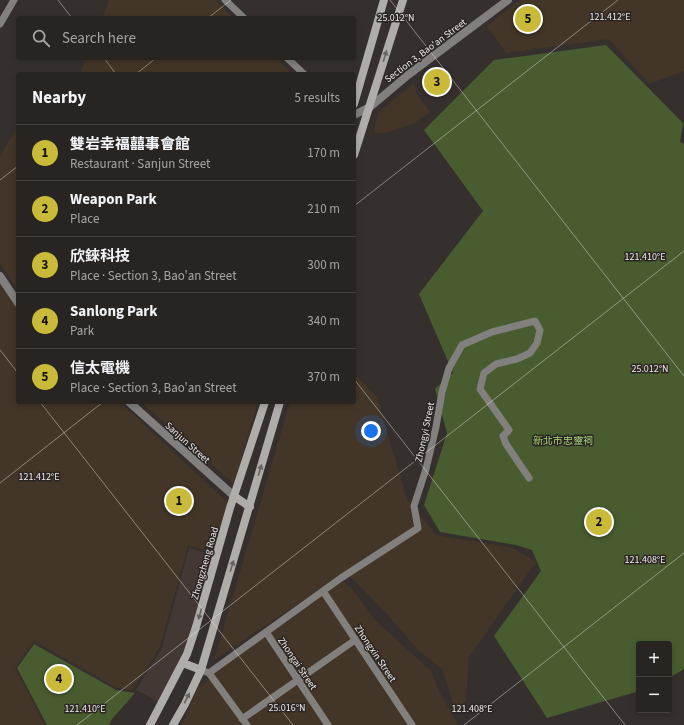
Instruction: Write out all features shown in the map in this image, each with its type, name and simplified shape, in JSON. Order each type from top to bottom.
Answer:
[{"type":"main road","points":[[356,97],[384,0]]},
{"type":"main road","points":[[356,150],[403,0]]},
{"type":"main road","name":"Zhongzheng Road","points":[[150,725],[183,663],[196,627],[234,496],[264,404]]},
{"type":"main road","points":[[173,725],[201,670],[279,404]]},
{"type":"main road","points":[[234,496],[250,507]]},
{"type":"main road","points":[[183,663],[201,670]]},
{"type":"street","points":[[0,24],[14,0]]},
{"type":"street","points":[[225,0],[242,16]]},
{"type":"street","name":"Section 3, Bao'an Street","points":[[356,114],[370,106],[408,75],[508,0]]},
{"type":"street","points":[[289,60],[302,72]]},
{"type":"street","points":[[0,276],[16,300]]},
{"type":"street","name":"Zhongyi Street","points":[[210,673],[323,592],[418,528],[414,506],[426,469],[436,427],[442,392],[449,368],[462,345],[492,332],[535,321],[540,330],[538,342],[530,353],[517,359],[496,364],[484,373],[480,389],[509,430],[503,436],[506,444],[529,478]]},
{"type":"street","name":"Sanjun Street","points":[[130,404],[234,496]]},
{"type":"street","name":"Zhongxin Street","points":[[323,592],[412,725]]},
{"type":"street","name":"Zhongai Street","points":[[266,632],[328,725]]},
{"type":"street","points":[[201,670],[210,673],[244,722],[298,680],[355,640]]},
{"type":"shaded area","points":[[109,0],[215,0],[232,16],[103,16]]},
{"type":"shaded area","points":[[520,0],[684,0],[684,71],[649,84],[609,39],[506,53],[487,26]]},
{"type":"shaded area","points":[[85,60],[278,60],[290,72],[81,72]]},
{"type":"shaded area","points":[[414,83],[417,94],[430,112],[413,124],[381,134],[374,132],[378,113]]},
{"type":"shaded area","points":[[16,129],[16,287],[0,263],[0,156]]},
{"type":"shaded area","points":[[0,281],[16,303],[16,404],[122,404],[230,505],[217,553],[188,546],[160,647],[132,690],[117,688],[34,641],[15,668],[45,725],[0,725]]},
{"type":"shaded area","points":[[356,375],[377,398],[407,499],[436,535],[513,548],[536,562],[469,657],[466,701],[455,710],[443,670],[418,650],[387,614],[346,572],[214,660],[289,404],[356,404]]},
{"type":"shaded area","points":[[143,404],[257,404],[234,484]]},
{"type":"shaded area","points":[[189,548],[214,555],[184,662],[160,702],[136,690],[162,648]]},
{"type":"shaded area","points":[[343,581],[353,590],[375,620],[431,671],[440,693],[458,725],[182,725],[198,687],[206,682],[216,672]]},
{"type":"green space","name":"新北市忠靈祠","points":[[606,45],[683,123],[680,142],[684,144],[684,669],[672,676],[672,641],[636,641],[636,692],[547,718],[494,636],[541,571],[532,550],[516,545],[440,532],[424,505],[447,433],[435,389],[453,373],[419,294],[483,211],[424,130],[494,60]]},
{"type":"green space","points":[[34,644],[116,690],[135,693],[112,719],[109,725],[47,725],[17,668]]},
{"type":"place","name":"信太電機","points":[[528,19]]},
{"type":"place","name":"欣錸科技","points":[[437,82]]},
{"type":"place","name":"雙岩幸福囍事會館","points":[[179,501]]},
{"type":"place","name":"Weapon Park","points":[[599,522]]},
{"type":"place","name":"Sanlong Park","points":[[59,679]]}]
